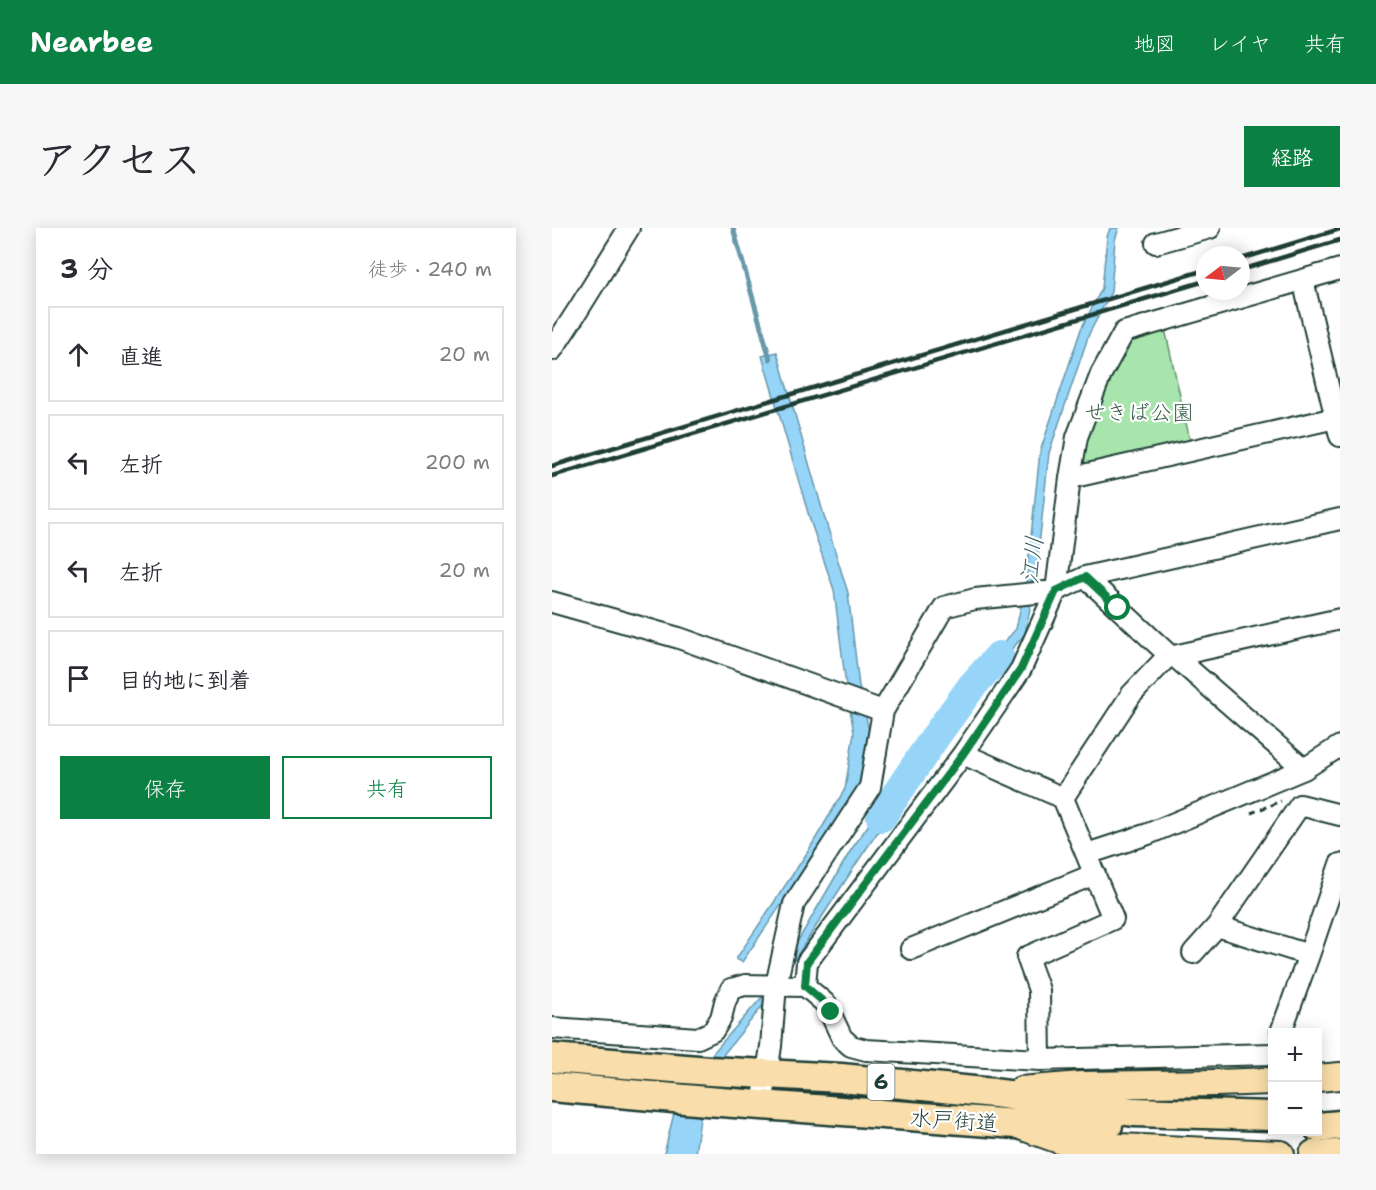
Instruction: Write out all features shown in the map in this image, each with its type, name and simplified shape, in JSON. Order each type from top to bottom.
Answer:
[{"type":"highway","name":"水戸街道","points":[[552,1058],[703,1071],[841,1078],[994,1093]]},
{"type":"highway","name":"水戸街道","points":[[552,1087],[1016,1125]]},
{"type":"highway","name":"6","points":[[994,1093],[1136,1119],[1227,1129],[1268,1128]]},
{"type":"highway","points":[[1322,1116],[1340,1115]]},
{"type":"highway","name":"6","points":[[1016,1125],[1268,1116]]},
{"type":"highway","points":[[1322,1127],[1340,1125]]},
{"type":"main road","points":[[1322,1078],[1340,1076]]},
{"type":"main road","name":"水戸街道","points":[[994,1093],[1082,1084],[1268,1081]]},
{"type":"main road","name":"水戸街道","points":[[1016,1125],[1073,1145],[1281,1154]]},
{"type":"main road","points":[[1313,1154],[1340,1153]]},
{"type":"street","points":[[552,350],[629,228]]},
{"type":"street","points":[[1156,243],[1210,228]]},
{"type":"street","points":[[805,986],[807,962],[963,754],[1021,669],[1056,591],[1077,437],[1101,374],[1124,332],[1340,268]]},
{"type":"street","points":[[1070,478],[1339,424],[1303,280]]},
{"type":"street","points":[[762,1106],[776,985],[794,904],[870,787],[883,711],[944,607],[975,599],[1056,591],[1085,577],[1340,519]]},
{"type":"street","points":[[1085,577],[1171,655],[1304,769]]},
{"type":"street","points":[[552,602],[679,638],[883,711]]},
{"type":"street","points":[[1063,798],[1131,695],[1171,655],[1340,619]]},
{"type":"street","points":[[1088,854],[1148,834],[1304,769],[1339,750]]},
{"type":"street","points":[[963,754],[1063,798],[1113,919],[1027,957],[1040,990],[1040,1060]]},
{"type":"street","points":[[1193,953],[1217,926],[1300,805],[1340,815]]},
{"type":"street","points":[[1283,1028],[1340,864]]},
{"type":"street","points":[[911,949],[1095,874]]},
{"type":"street","points":[[1217,926],[1310,955]]},
{"type":"street","points":[[552,1028],[698,1038],[713,1031],[721,1018],[731,989],[745,985],[805,986],[826,1004],[842,1038],[851,1046],[866,1050],[1040,1060],[1268,1054]]},
{"type":"green space","name":"せきば公園","points":[[1165,329],[1191,445],[1087,468],[1079,462],[1106,378],[1131,339]]},
{"type":"water","points":[[1110,228],[1119,228],[1115,240],[1111,292],[1089,334],[1049,453],[1035,583],[1025,634],[975,691],[968,683],[1016,629],[1026,583],[1040,452],[1081,329],[1102,288]]},
{"type":"water","points":[[777,352],[848,593],[859,686],[870,735],[864,784],[742,962],[736,959],[807,853],[845,789],[854,733],[834,590],[811,523],[762,356]]},
{"type":"water","points":[[899,781],[908,788],[773,993],[714,1066],[704,1063],[771,987],[851,850]]},
{"type":"water","points":[[675,1109],[701,1111],[695,1154],[664,1154]]},
{"type":"waterway","points":[[733,228],[770,359]]},
{"type":"waterway","name":"江川","points":[[881,817],[972,686],[999,656]]},
{"type":"railway","points":[[1250,256],[1340,229]]},
{"type":"railway","points":[[1250,267],[1340,240]]},
{"type":"railway","points":[[552,466],[1196,273]]},
{"type":"railway","points":[[552,476],[1196,284]]},
{"type":"route","points":[[831,1012],[816,994],[805,986],[807,962],[963,754],[1021,669],[1056,591],[1085,577],[1118,608]]}]
